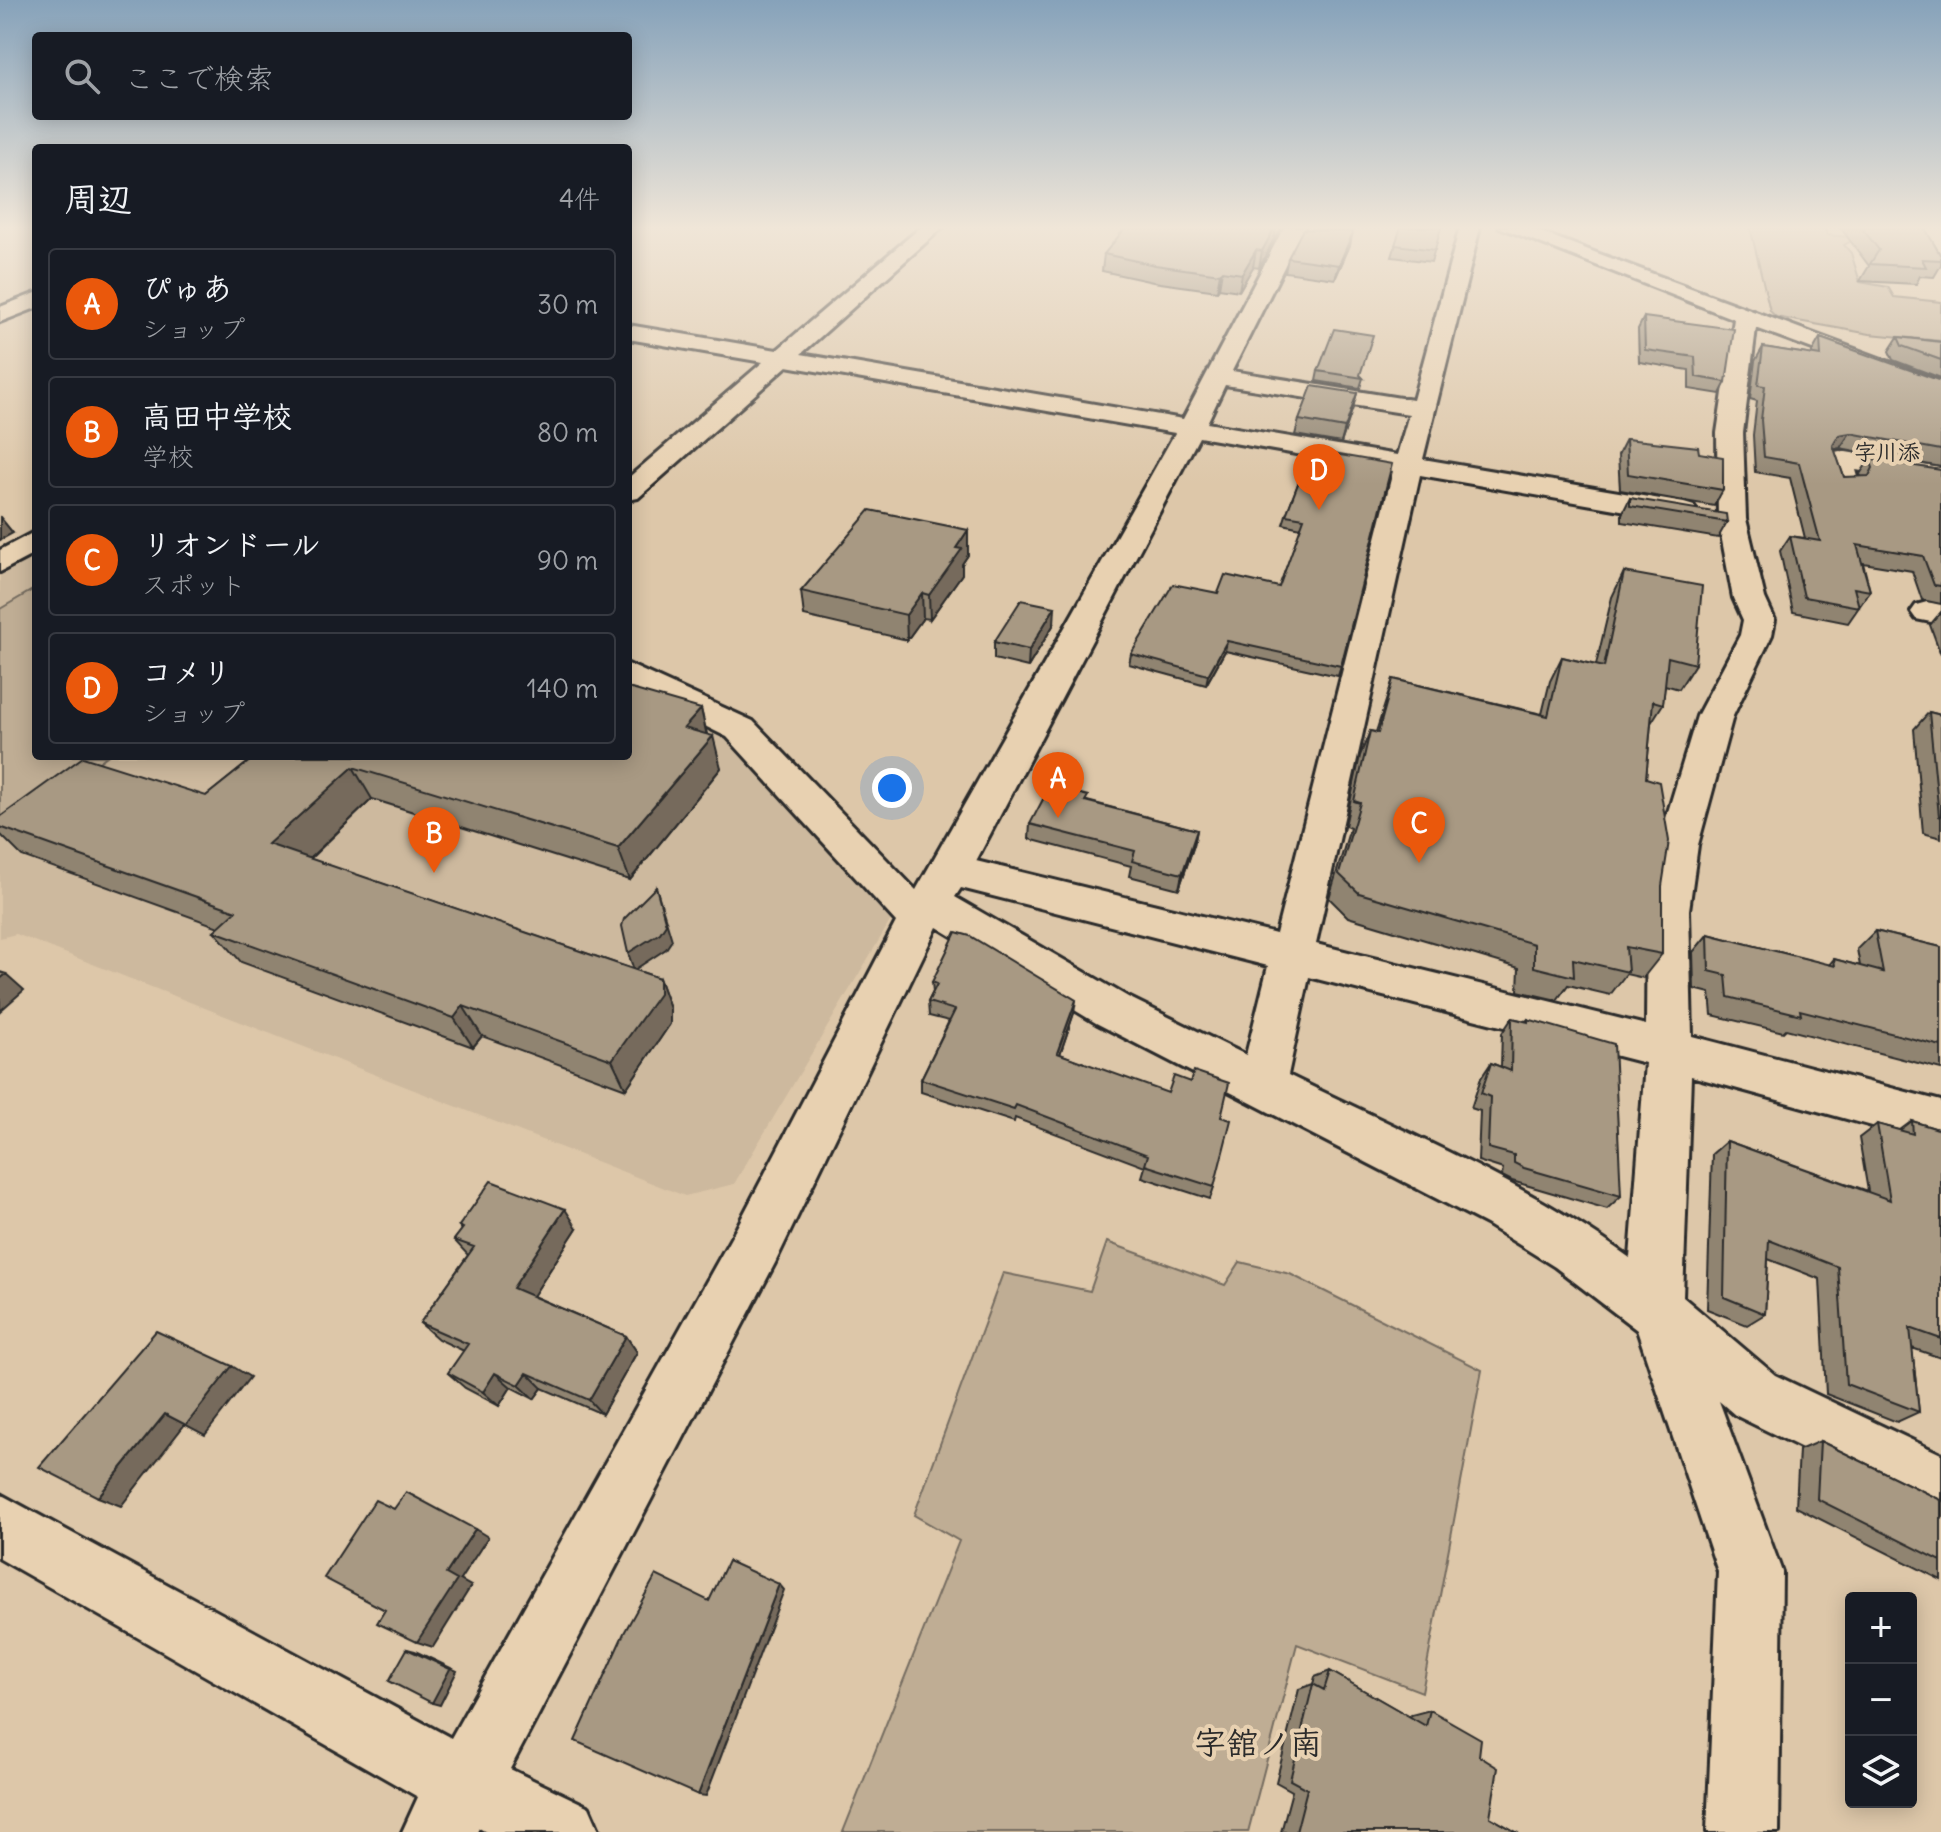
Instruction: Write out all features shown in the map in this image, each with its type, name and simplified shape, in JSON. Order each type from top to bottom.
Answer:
[{"type":"street","points":[[632,488],[833,312]]},
{"type":"street","points":[[451,1808],[756,1245],[934,898],[1191,428],[1249,312]]},
{"type":"street","points":[[1262,1084],[1408,466],[1448,312]]},
{"type":"street","points":[[1736,312],[1941,390]]},
{"type":"street","points":[[1743,1832],[1750,1572],[1658,1312],[1655,1292],[1669,1050],[1668,910],[1678,845],[1715,716],[1756,635],[1759,620],[1749,598],[1732,521],[1730,433],[1742,362],[1745,316]]},
{"type":"street","points":[[632,333],[1732,521]]},
{"type":"street","points":[[1215,376],[1423,409]]},
{"type":"street","points":[[1846,484],[1840,459],[1941,476]]},
{"type":"street","points":[[0,563],[32,543]]},
{"type":"street","points":[[632,677],[740,729],[934,898],[1112,1010],[1504,1207],[1574,1249],[1658,1312],[1755,1395],[1941,1486]]},
{"type":"street","points":[[934,898],[1294,955],[1941,1123]]},
{"type":"street","points":[[0,1525],[451,1808],[564,1832]]},
{"type":"shaded area","points":[[1771,312],[1941,312],[1941,341],[1870,334],[1776,317]]},
{"type":"shaded area","points":[[32,557],[32,760],[632,760],[632,698],[738,732],[898,908],[734,1184],[685,1196],[16,934],[0,938],[0,576]]},
{"type":"shaded area","points":[[32,590],[32,760],[102,760],[0,836],[0,609]]},
{"type":"shaded area","points":[[1107,1242],[1225,1285],[1240,1262],[1290,1274],[1482,1370],[1422,1692],[1297,1644],[1248,1832],[843,1832],[959,1541],[914,1515],[1003,1273],[1090,1291]]},
{"type":"building","points":[[1644,317],[1734,329],[1726,382],[1696,377],[1695,357],[1645,350]]},
{"type":"building","points":[[1334,329],[1373,335],[1360,375],[1363,378],[1318,371]]},
{"type":"building","points":[[1898,337],[1941,342],[1941,360],[1902,346]]},
{"type":"building","points":[[1820,338],[1941,381],[1941,450],[1850,433],[1839,435],[1833,445],[1844,477],[1869,476],[1873,468],[1870,459],[1941,470],[1941,586],[1934,585],[1923,556],[1857,545],[1870,591],[1854,588],[1859,607],[1804,597],[1790,536],[1820,541],[1799,463],[1764,457],[1761,420],[1765,386],[1758,385],[1763,347],[1821,356]]},
{"type":"building","points":[[1312,386],[1357,393],[1345,428],[1299,420]]},
{"type":"building","points":[[1626,439],[1698,447],[1699,453],[1723,457],[1723,490],[1628,474]]},
{"type":"building","points":[[1311,450],[1392,464],[1341,666],[1227,641],[1208,675],[1131,654],[1173,584],[1218,593],[1225,575],[1279,587],[1304,518],[1286,515]]},
{"type":"building","points":[[1630,498],[1726,514],[1727,522],[1630,506]]},
{"type":"building","points":[[870,510],[968,530],[956,548],[962,549],[929,595],[922,593],[906,615],[801,591]]},
{"type":"building","points":[[1624,572],[1702,586],[1695,664],[1668,657],[1663,704],[1653,701],[1646,778],[1659,782],[1669,841],[1662,886],[1662,954],[1626,947],[1628,972],[1573,959],[1574,977],[1534,967],[1534,944],[1359,893],[1339,874],[1360,803],[1354,801],[1370,731],[1378,733],[1393,679],[1548,716],[1562,657],[1604,667]]},
{"type":"building","points":[[1021,600],[1055,607],[1029,650],[994,642]]},
{"type":"building","points":[[632,689],[701,709],[684,728],[713,736],[618,848],[353,767],[268,844],[659,978],[659,994],[612,1060],[463,1006],[454,1018],[214,931],[236,911],[0,827],[0,817],[79,760],[92,760],[206,796],[251,760],[632,760]]},
{"type":"building","points":[[1929,712],[1941,715],[1941,817],[1939,816]]},
{"type":"building","points":[[1050,786],[1088,796],[1085,801],[1197,830],[1182,874],[1132,861],[1135,851],[1030,824]]},
{"type":"building","points":[[656,887],[666,924],[660,933],[628,953],[622,926],[624,919]]},
{"type":"building","points":[[1875,931],[1941,947],[1941,1046],[1800,1010],[1801,1015],[1728,997],[1726,975],[1709,971],[1708,934],[1835,966],[1834,959],[1883,972]]},
{"type":"building","points":[[956,932],[970,936],[1076,1000],[1057,1053],[1168,1093],[1174,1076],[1190,1082],[1194,1071],[1229,1083],[1221,1117],[1231,1120],[1214,1187],[1145,1165],[1148,1155],[1016,1105],[1014,1109],[921,1079],[955,1010],[928,1002],[937,984],[932,982]]},
{"type":"building","points":[[1512,1018],[1528,1022],[1528,1019],[1614,1044],[1621,1196],[1524,1168],[1514,1163],[1514,1155],[1488,1148],[1490,1097],[1481,1093],[1491,1063],[1511,1071]]},
{"type":"building","points":[[1912,1121],[1941,1130],[1941,1339],[1910,1328],[1919,1412],[1846,1384],[1838,1267],[1769,1240],[1765,1314],[1724,1297],[1727,1141],[1890,1200],[1877,1124],[1913,1134]]},
{"type":"building","points":[[491,1181],[565,1209],[513,1288],[626,1336],[589,1400],[527,1373],[519,1385],[495,1373],[483,1392],[448,1373],[468,1344],[420,1323],[474,1247],[454,1240],[463,1228],[459,1226]]},
{"type":"building","points":[[156,1331],[232,1366],[186,1425],[165,1414],[98,1497],[39,1467]]},
{"type":"building","points":[[1820,1441],[1941,1500],[1941,1561],[1817,1499]]},
{"type":"building","points":[[406,1492],[475,1529],[446,1574],[457,1580],[417,1642],[377,1623],[385,1610],[324,1578],[375,1500],[394,1509]]},
{"type":"building","points":[[728,1561],[779,1584],[698,1795],[575,1741],[624,1633],[656,1575],[709,1601]]},
{"type":"building","points":[[407,1649],[450,1669],[432,1703],[389,1681]]},
{"type":"building","points":[[1330,1671],[1426,1726],[1430,1710],[1481,1739],[1479,1756],[1498,1768],[1490,1817],[1516,1832],[1296,1832],[1307,1789],[1290,1780],[1313,1684],[1324,1690]]},
{"type":"place","name":"コメリ","points":[[1319,510]]},
{"type":"place","name":"ぴゅあ","points":[[1058,818]]},
{"type":"place","name":"リオンドール","points":[[1419,863]]},
{"type":"place","name":"高田中学校","points":[[434,873]]},
{"type":"district","name":"字川添","points":[[1887,452]]},
{"type":"district","name":"字舘ノ南","points":[[1258,1742]]}]
